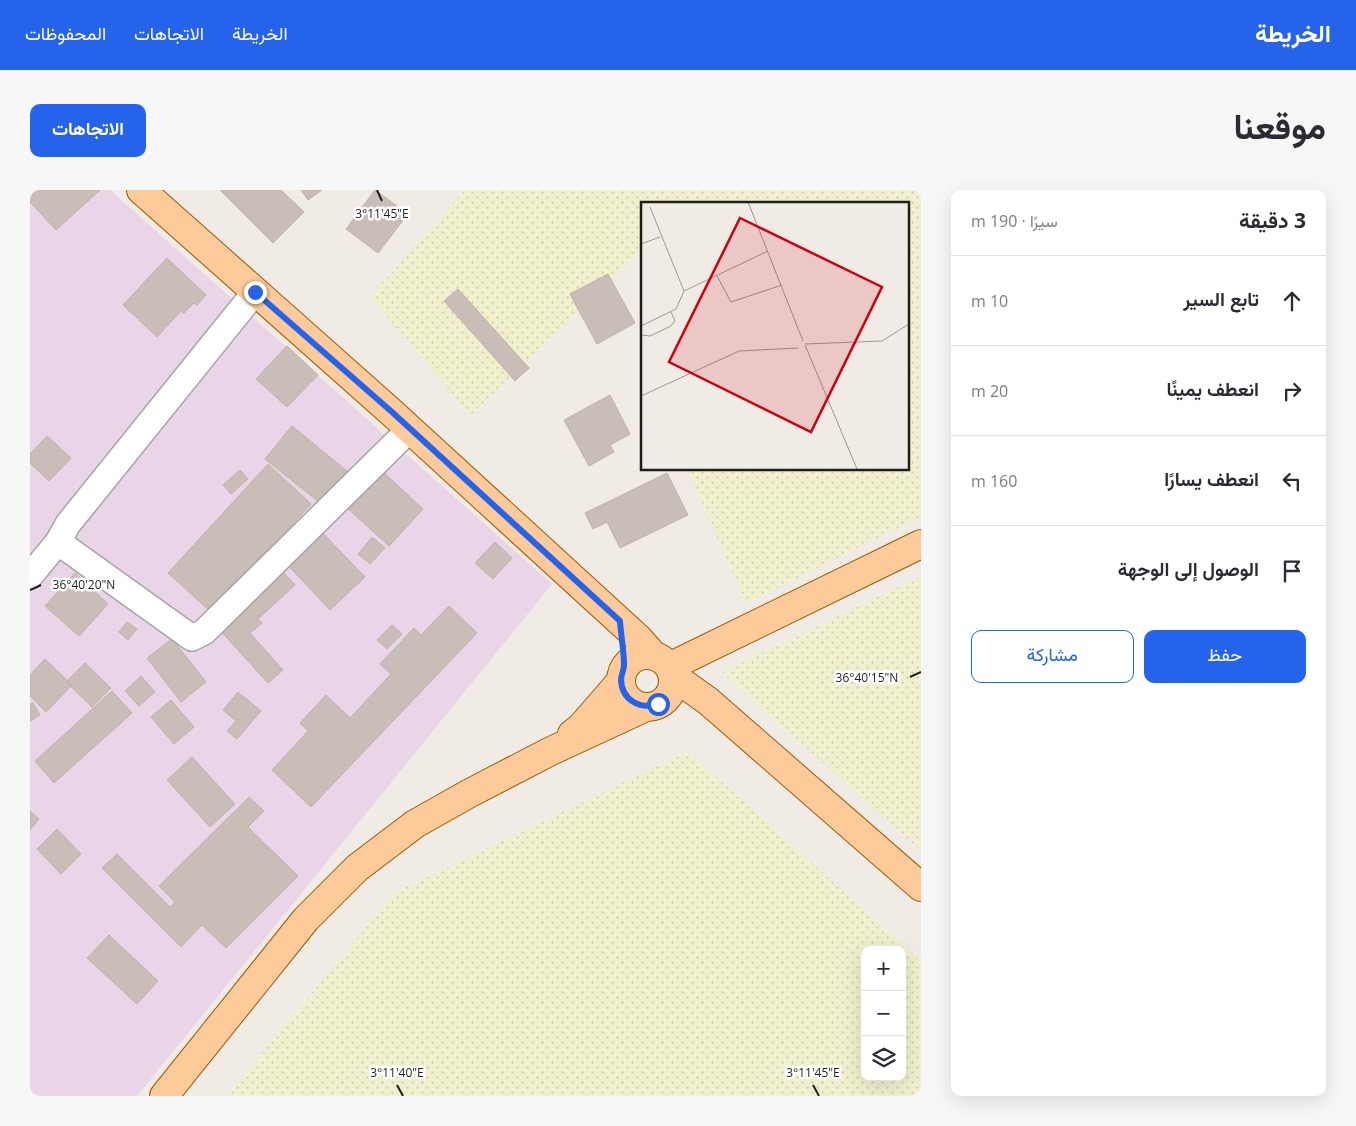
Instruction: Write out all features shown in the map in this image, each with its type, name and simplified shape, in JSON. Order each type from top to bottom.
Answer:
[{"type":"main road","points":[[141,190],[410,429],[620,621],[666,666],[921,887]]},
{"type":"main road","points":[[666,666],[921,544]]},
{"type":"main road","points":[[620,621],[622,689],[631,701],[638,705],[684,698],[708,701]]},
{"type":"main road","points":[[164,1096],[306,919],[357,868],[414,824],[470,793],[551,751],[668,696],[672,690],[673,683],[666,666],[640,655],[629,662],[623,674],[581,727],[551,751]]},
{"type":"lane","points":[[30,576],[58,542],[68,524],[255,292]]},
{"type":"lane","points":[[58,542],[192,638],[204,632],[410,429]]},
{"type":"shaded area","points":[[30,190],[110,190],[552,584],[137,1096],[30,1096]]},
{"type":"green space","points":[[464,190],[921,190],[921,517],[746,603],[687,470],[908,470],[908,202],[641,202],[641,250],[471,415],[370,297]]},
{"type":"green space","points":[[921,576],[921,851],[722,672]]},
{"type":"green space","points":[[688,751],[904,946],[861,946],[861,1081],[906,1081],[906,947],[921,961],[921,1096],[227,1096],[393,894]]},
{"type":"building","points":[[30,190],[100,190],[56,230],[30,202]]},
{"type":"building","points":[[220,190],[281,190],[304,212],[273,243]]},
{"type":"building","points":[[301,190],[322,190],[308,200]]},
{"type":"building","points":[[375,190],[408,214],[378,253],[346,229]]},
{"type":"building","points":[[167,258],[206,295],[197,305],[194,303],[184,313],[181,311],[157,337],[123,305]]},
{"type":"building","points":[[608,274],[635,323],[597,344],[570,294]]},
{"type":"building","points":[[458,289],[529,368],[515,381],[444,301]]},
{"type":"building","points":[[287,346],[318,375],[287,407],[256,379]]},
{"type":"building","points":[[610,395],[630,434],[610,445],[614,452],[589,466],[564,420]]},
{"type":"building","points":[[292,426],[347,471],[320,503],[265,459]]},
{"type":"building","points":[[47,436],[71,458],[49,481],[30,463],[30,454]]},
{"type":"building","points":[[268,464],[311,504],[211,612],[168,573]]},
{"type":"building","points":[[240,470],[248,479],[231,494],[223,485]]},
{"type":"building","points":[[381,470],[423,509],[389,546],[346,507]]},
{"type":"building","points":[[667,473],[688,515],[620,548],[607,522],[593,529],[585,513]]},
{"type":"building","points":[[317,527],[365,577],[330,610],[283,560]]},
{"type":"building","points":[[372,537],[385,548],[370,564],[358,554]]},
{"type":"building","points":[[495,542],[512,558],[493,579],[475,563]]},
{"type":"building","points":[[280,568],[295,585],[258,619],[262,623],[250,633],[283,670],[268,683],[216,626]]},
{"type":"building","points":[[75,573],[108,604],[79,636],[45,606]]},
{"type":"building","points":[[449,606],[477,633],[311,807],[272,770],[308,731],[300,723],[326,695],[350,718],[391,674],[380,664],[414,628],[421,635]]},
{"type":"building","points":[[127,622],[137,629],[128,640],[119,632]]},
{"type":"building","points":[[392,625],[402,634],[387,649],[377,640]]},
{"type":"building","points":[[172,639],[206,682],[181,702],[147,658]]},
{"type":"building","points":[[45,659],[72,685],[46,712],[30,696],[30,675]]},
{"type":"building","points":[[85,663],[111,688],[92,707],[66,682]]},
{"type":"building","points":[[141,676],[155,692],[139,706],[125,691]]},
{"type":"building","points":[[112,691],[132,713],[54,783],[35,761]]},
{"type":"building","points":[[238,692],[261,711],[237,739],[227,731],[236,721],[223,710]]},
{"type":"building","points":[[171,700],[194,727],[174,744],[151,717]]},
{"type":"building","points":[[33,703],[40,715],[30,721],[30,704]]},
{"type":"building","points":[[192,757],[235,804],[210,827],[167,780]]},
{"type":"building","points":[[249,797],[264,811],[248,827],[298,876],[226,948],[202,925],[181,947],[102,868],[117,854],[170,907],[175,902],[159,886]]},
{"type":"building","points":[[30,811],[39,819],[30,830]]},
{"type":"building","points":[[57,829],[81,854],[61,874],[37,849]]},
{"type":"building","points":[[109,935],[158,981],[137,1004],[87,958]]},
{"type":"route","points":[[255,292],[392,412],[620,621],[624,668],[621,681],[622,689],[631,701],[638,705],[646,707],[658,704]]}]
